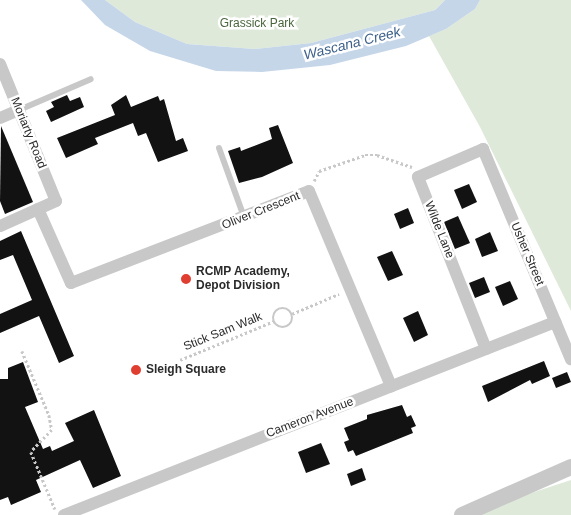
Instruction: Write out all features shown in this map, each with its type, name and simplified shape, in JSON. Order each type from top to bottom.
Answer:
[{"type":"street","name":"Moriarty Road","points":[[0,64],[56,201],[38,209]]},
{"type":"street","points":[[0,118],[19,110]]},
{"type":"street","name":"Usher Street","points":[[418,178],[483,149],[571,359]]},
{"type":"street","name":"Wilde Lane","points":[[418,178],[486,349]]},
{"type":"street","name":"Oliver Crescent","points":[[38,209],[72,283],[245,218],[309,191],[391,386]]},
{"type":"street","points":[[0,226],[38,209]]},
{"type":"street","name":"Cameron Avenue","points":[[64,515],[555,322]]},
{"type":"street","points":[[462,515],[571,466]]},
{"type":"lane","points":[[19,110],[91,79]]},
{"type":"lane","points":[[219,148],[245,218]]},
{"type":"path","points":[[309,191],[318,171],[365,155],[377,155],[413,168],[418,178]]},
{"type":"path","name":"Stick Sam Walk","points":[[292,314],[293,320],[287,328],[277,326],[274,321],[274,315],[281,309],[292,314],[350,289]]},
{"type":"path","name":"Stick Sam Walk","points":[[180,360],[274,321]]},
{"type":"path","points":[[22,351],[50,415],[52,430],[31,452],[58,515]]},
{"type":"green space","name":"Grassick Park","points":[[105,0],[445,0],[435,10],[311,43],[255,49],[187,44],[135,22]]},
{"type":"green space","points":[[480,0],[571,0],[571,311],[480,127],[429,36],[446,29],[475,9]]},
{"type":"green space","points":[[571,480],[571,515],[479,515],[519,497]]},
{"type":"water","name":"Wascana Creek","points":[[81,0],[105,0],[135,22],[187,44],[255,49],[311,43],[435,10],[445,0],[480,0],[475,9],[446,29],[406,46],[330,65],[262,72],[216,71],[150,51],[105,25]]},
{"type":"building","points":[[67,95],[70,101],[80,97],[84,107],[51,122],[46,111],[54,107],[51,102]]},
{"type":"building","points":[[126,95],[131,107],[158,96],[160,101],[164,99],[176,141],[183,138],[188,151],[158,162],[146,133],[138,136],[133,123],[95,138],[98,144],[66,158],[57,138],[115,115],[111,105]]},
{"type":"building","points":[[278,125],[293,163],[262,177],[239,183],[228,151],[240,147],[241,151],[272,139],[269,128]]},
{"type":"building","points":[[1,126],[33,202],[5,214],[0,201]]},
{"type":"building","points":[[469,184],[477,202],[462,209],[454,190]]},
{"type":"building","points":[[408,208],[414,223],[400,229],[394,214]]},
{"type":"building","points":[[458,216],[470,243],[455,249],[444,222]]},
{"type":"building","points":[[21,231],[74,356],[59,363],[39,316],[0,333],[0,314],[32,300],[13,255],[0,260],[0,241]]},
{"type":"building","points":[[490,232],[498,251],[482,257],[475,239]]},
{"type":"building","points":[[392,251],[403,275],[388,281],[377,257]]},
{"type":"building","points":[[484,277],[490,292],[475,298],[469,283]]},
{"type":"building","points":[[510,281],[518,299],[503,306],[495,287]]},
{"type":"building","points":[[418,311],[428,335],[414,342],[403,318]]},
{"type":"building","points":[[544,361],[550,376],[532,384],[530,380],[488,402],[482,386]]},
{"type":"building","points":[[23,362],[38,402],[25,407],[43,449],[50,446],[52,451],[74,441],[65,423],[94,410],[121,476],[93,488],[80,460],[36,480],[41,492],[11,505],[8,497],[0,500],[0,379],[8,379],[8,368]]},
{"type":"building","points":[[567,372],[571,382],[556,388],[552,378]]},
{"type":"building","points":[[402,405],[407,417],[411,415],[416,426],[411,428],[413,433],[356,456],[353,450],[348,452],[344,442],[349,440],[344,428],[367,419],[367,415]]},
{"type":"building","points":[[321,443],[330,464],[306,473],[298,452]]},
{"type":"building","points":[[362,468],[366,480],[351,486],[347,474]]},
{"type":"place","name":"RCMP Academy, Depot Division","points":[[186,279]]},
{"type":"place","name":"Sleigh Square","points":[[136,370]]}]
